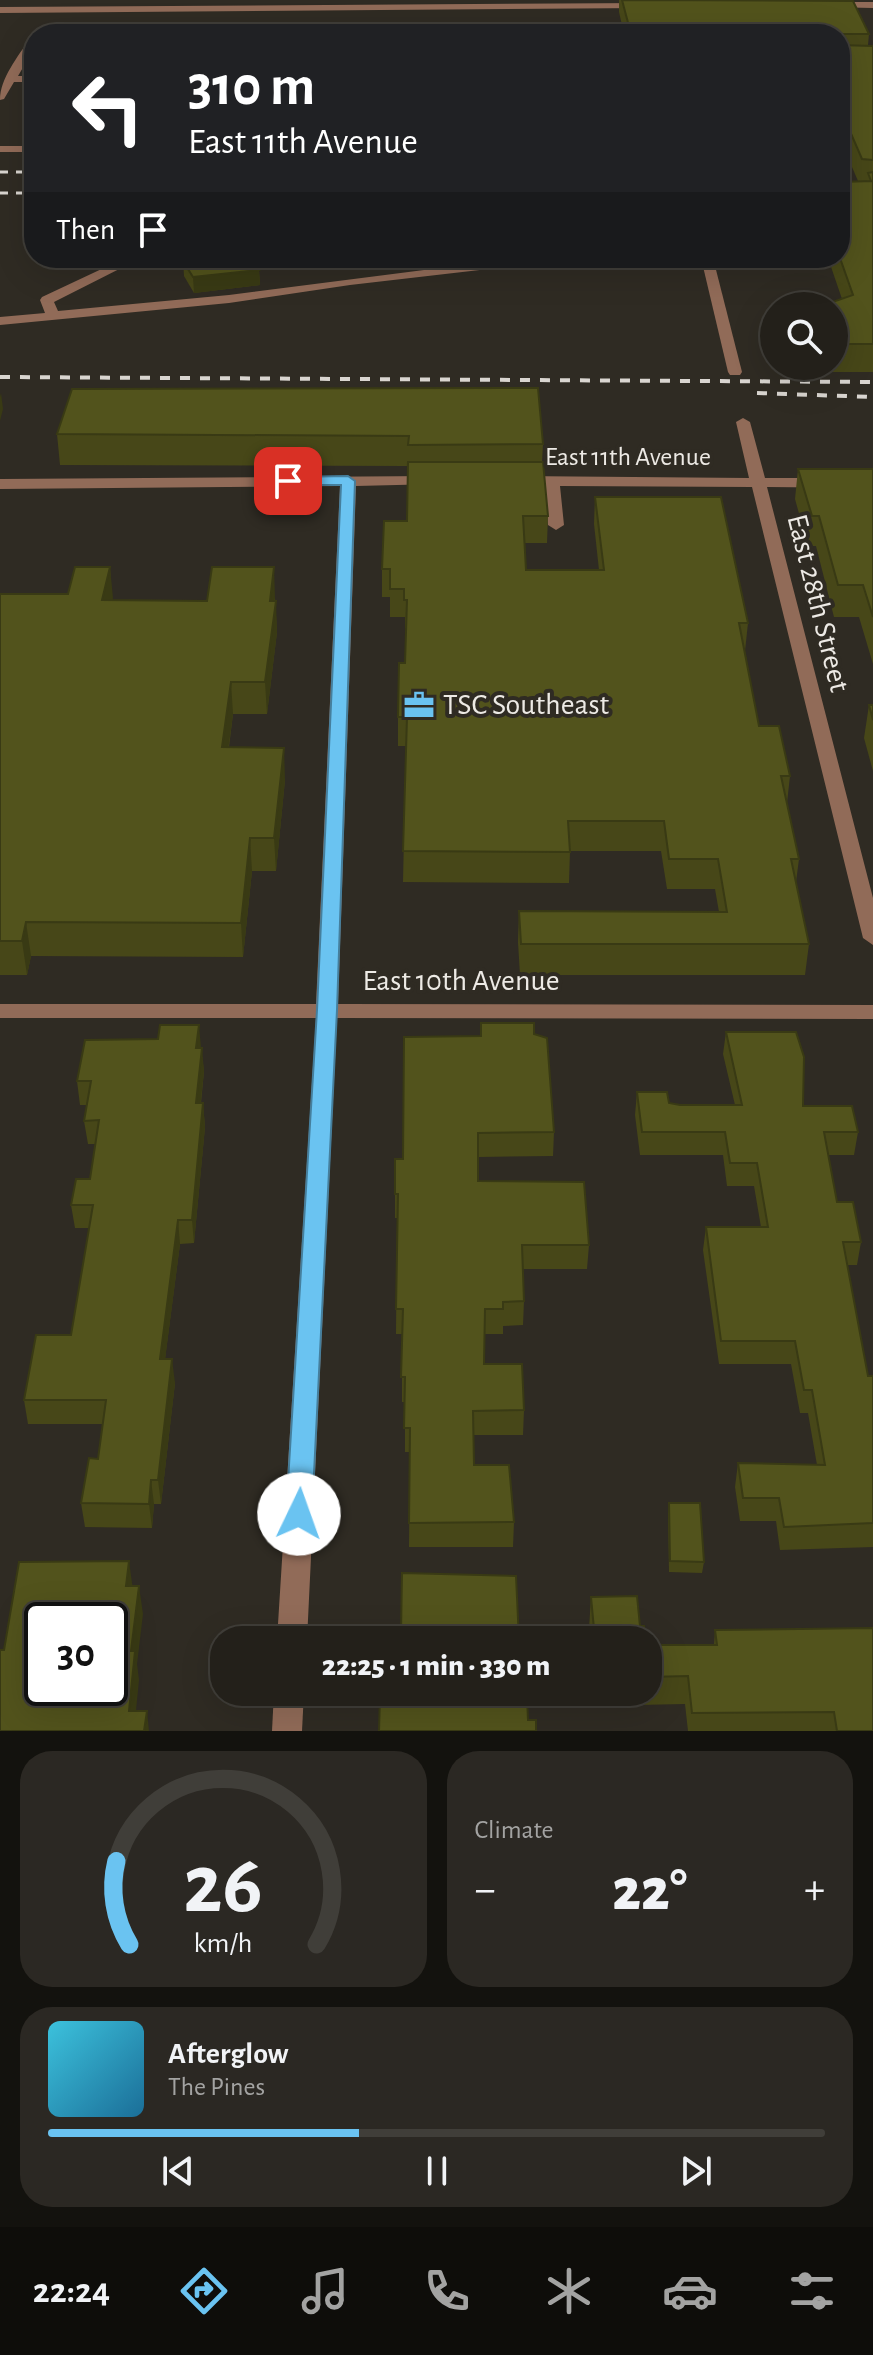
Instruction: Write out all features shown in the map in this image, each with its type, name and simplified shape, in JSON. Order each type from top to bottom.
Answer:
[{"type":"street","points":[[3,11],[586,2],[650,5]]},
{"type":"street","points":[[810,5],[873,5]]},
{"type":"street","points":[[0,97],[24,56]]},
{"type":"street","points":[[10,79],[24,79]]},
{"type":"street","points":[[0,137],[24,137]]},
{"type":"street","points":[[0,149],[24,149]]},
{"type":"street","points":[[53,315],[47,300],[114,268]]},
{"type":"street","points":[[0,321],[229,299],[463,268]]},
{"type":"street","points":[[709,268],[735,372]]},
{"type":"street","name":"East 28th Street","points":[[743,422],[864,868],[873,938]]},
{"type":"street","points":[[293,1626],[327,1010],[348,481]]},
{"type":"street","points":[[0,484],[442,481]]},
{"type":"street","name":"East 11th Avenue","points":[[505,481],[873,483]]},
{"type":"street","points":[[552,481],[556,525]]},
{"type":"street","name":"East 10th Avenue","points":[[0,1011],[873,1012]]},
{"type":"street","points":[[287,1731],[288,1706]]},
{"type":"building","points":[[622,0],[853,1],[869,34],[850,34],[850,24],[628,24]]},
{"type":"building","points":[[850,45],[873,46],[873,160],[862,159],[850,131]]},
{"type":"building","points":[[873,172],[873,344],[848,344],[848,297],[853,295],[844,268],[850,268],[850,182],[871,181],[868,173]]},
{"type":"building","points":[[187,268],[259,270],[193,277]]},
{"type":"building","points":[[538,388],[543,444],[408,445],[409,436],[57,434],[72,389]]},
{"type":"building","points":[[408,462],[543,462],[548,516],[523,516],[526,570],[604,570],[595,497],[721,497],[748,623],[739,623],[759,726],[779,726],[790,776],[781,776],[799,859],[791,859],[809,944],[521,944],[519,911],[727,912],[718,859],[669,859],[664,821],[568,821],[570,852],[403,851],[407,717],[398,717],[399,663],[405,663],[407,600],[404,600],[404,589],[390,589],[390,569],[382,569],[384,521],[407,521]]},
{"type":"building","points":[[798,469],[873,469],[873,617],[863,585],[838,585],[819,516],[812,516]]},
{"type":"building","points":[[75,567],[110,567],[102,600],[207,601],[212,567],[274,567],[270,601],[276,601],[265,682],[231,682],[222,747],[284,748],[274,838],[250,838],[241,923],[26,922],[22,941],[0,941],[0,594],[68,594]]},
{"type":"building","points":[[481,1023],[534,1023],[534,1034],[547,1038],[554,1132],[478,1133],[478,1181],[584,1182],[589,1245],[522,1245],[524,1301],[503,1302],[503,1309],[485,1309],[484,1364],[522,1364],[524,1410],[473,1411],[474,1465],[509,1465],[514,1522],[409,1523],[410,1428],[404,1428],[405,1377],[401,1377],[403,1309],[396,1309],[398,1194],[395,1194],[395,1159],[403,1159],[404,1037],[481,1036]]},
{"type":"building","points":[[160,1025],[199,1025],[196,1048],[202,1048],[196,1103],[203,1103],[192,1220],[178,1220],[160,1359],[172,1359],[158,1480],[151,1480],[149,1504],[81,1503],[89,1458],[98,1459],[106,1400],[24,1400],[36,1335],[71,1335],[93,1205],[71,1205],[76,1179],[90,1179],[99,1120],[84,1121],[91,1081],[77,1081],[85,1040],[158,1039]]},
{"type":"building","points":[[726,1032],[796,1032],[804,1057],[803,1106],[852,1106],[858,1132],[824,1132],[837,1202],[853,1202],[861,1242],[843,1242],[868,1376],[873,1376],[873,1523],[784,1527],[779,1498],[743,1498],[738,1463],[825,1465],[812,1390],[804,1390],[795,1341],[721,1341],[706,1227],[768,1227],[757,1163],[730,1163],[725,1132],[642,1132],[637,1092],[667,1092],[669,1103],[680,1105],[742,1105]]},
{"type":"building","points":[[669,1503],[700,1503],[704,1562],[670,1561]]},
{"type":"building","points":[[129,1561],[126,1586],[139,1586],[131,1651],[135,1651],[129,1711],[147,1711],[144,1731],[0,1731],[0,1650],[4,1650],[19,1562]]},
{"type":"building","points":[[402,1573],[516,1576],[518,1626],[401,1626]]},
{"type":"building","points":[[637,1596],[640,1626],[594,1626],[591,1597]]},
{"type":"building","points":[[873,1628],[873,1731],[837,1731],[834,1712],[692,1713],[688,1676],[662,1677],[662,1645],[717,1645],[715,1630]]},
{"type":"building","points":[[380,1706],[527,1706],[528,1720],[536,1720],[536,1731],[379,1731]]},
{"type":"railway","points":[[0,172],[24,172]]},
{"type":"railway","points":[[0,193],[24,193]]},
{"type":"railway","points":[[0,377],[873,382]]},
{"type":"railway","points":[[757,393],[873,397]]},
{"type":"place","name":"TSC Southeast","points":[[419,705]]},
{"type":"route","points":[[288,481],[348,481],[327,1010],[299,1514]]}]
